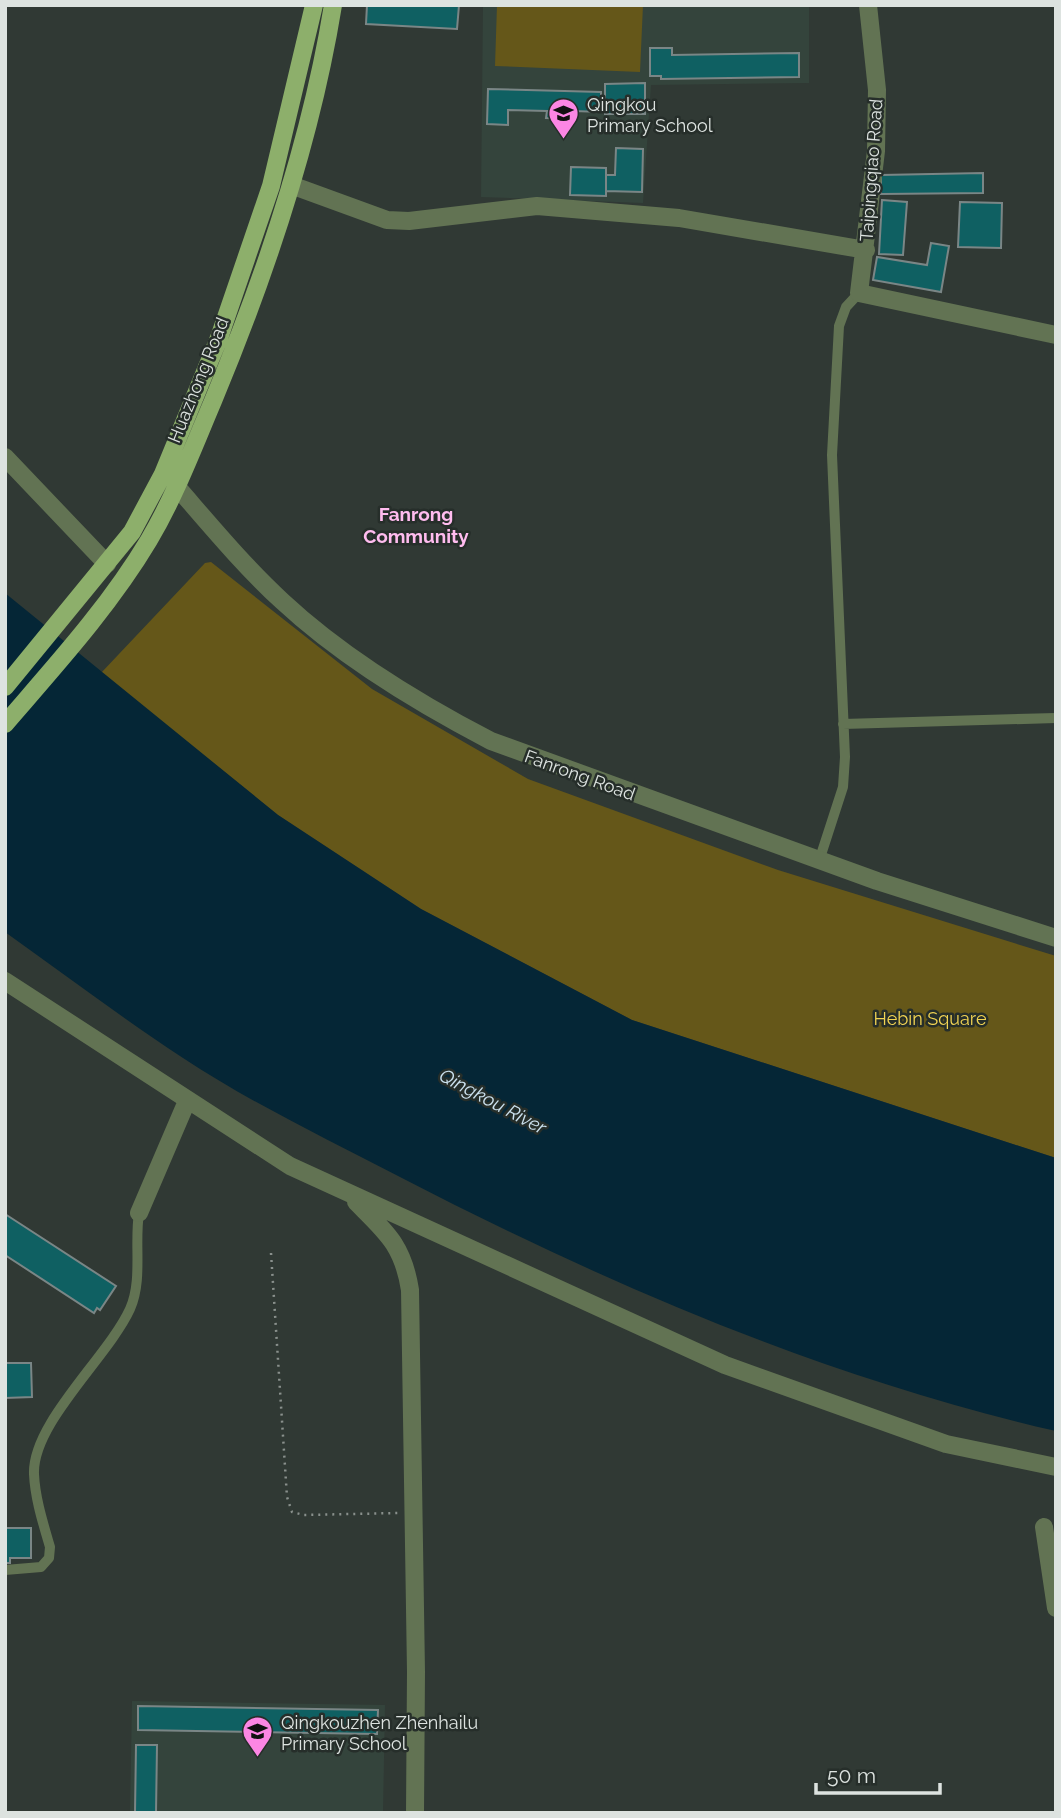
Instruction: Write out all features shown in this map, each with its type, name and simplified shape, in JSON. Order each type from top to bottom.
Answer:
[{"type":"main road","name":"Huazhong Road","points":[[5,687],[59,625],[132,532],[163,474],[219,338],[271,186],[314,5]]},
{"type":"main road","name":"Huazhong Road","points":[[5,724],[77,640],[148,542],[177,487],[237,345],[291,185],[333,5]]},
{"type":"street","name":"Taipingqiao Road","points":[[859,293],[876,151],[877,90],[868,5]]},
{"type":"street","points":[[291,185],[387,220],[409,221],[537,205],[680,218],[866,250]]},
{"type":"street","points":[[859,293],[1056,335]]},
{"type":"street","points":[[5,457],[107,564]]},
{"type":"street","name":"Fanrong Road","points":[[177,487],[241,561],[285,604],[359,661],[435,712],[491,741],[819,861],[1056,938]]},
{"type":"street","points":[[5,981],[274,1157],[346,1192],[725,1365],[946,1444],[1056,1467]]},
{"type":"street","points":[[139,1213],[187,1101]]},
{"type":"street","points":[[346,1192],[397,1244],[406,1265],[410,1290],[415,1813]]},
{"type":"street","points":[[1044,1527],[1056,1608]]},
{"type":"lane","points":[[819,861],[842,787],[845,757],[832,455],[839,326],[846,307],[859,293]]},
{"type":"lane","points":[[843,724],[1056,718]]},
{"type":"lane","points":[[5,1570],[41,1567],[48,1558],[50,1547],[34,1472],[36,1457],[51,1422],[92,1370],[131,1307],[137,1273],[139,1213]]},
{"type":"path","points":[[271,1253],[287,1497],[292,1512],[304,1515],[414,1513]]},
{"type":"shaded area","name":"Qingkou Primary School","points":[[483,5],[809,5],[809,83],[651,85],[643,203],[481,197]]},
{"type":"shaded area","name":"Qingkouzhen Zhenhailu Primary School","points":[[132,1701],[385,1705],[383,1813],[130,1813]]},
{"type":"green space","points":[[497,5],[643,5],[640,72],[495,66]]},
{"type":"green space","name":"Hebin Square","points":[[211,562],[372,689],[528,779],[778,870],[1056,956],[1056,1158],[632,1020],[421,909],[278,815],[101,673],[205,563]]},
{"type":"water","name":"Qingkou River","points":[[5,593],[278,815],[421,909],[632,1020],[1056,1158],[1056,1431],[885,1384],[802,1356],[720,1325],[558,1255],[400,1177],[235,1090],[160,1043],[5,932]]},
{"type":"building","points":[[367,5],[459,5],[457,29],[366,24]]},
{"type":"building","points":[[650,48],[672,48],[672,55],[799,53],[799,77],[661,79],[661,76],[650,76]]},
{"type":"building","points":[[645,83],[645,114],[605,114],[605,84]]},
{"type":"building","points":[[488,89],[601,92],[601,112],[574,111],[574,119],[546,118],[547,111],[508,110],[508,125],[487,124]]},
{"type":"building","points":[[616,148],[643,149],[642,192],[606,191],[606,175],[615,175]]},
{"type":"building","points":[[571,167],[606,168],[606,196],[570,195]]},
{"type":"building","points":[[983,173],[983,193],[881,194],[881,175]]},
{"type":"building","points":[[882,200],[907,202],[903,255],[879,254]]},
{"type":"building","points":[[960,202],[1002,203],[1001,248],[958,247]]},
{"type":"building","points":[[931,243],[949,246],[941,292],[873,280],[877,257],[927,265]]},
{"type":"building","points":[[5,1214],[116,1286],[100,1310],[97,1308],[94,1313],[5,1255]]},
{"type":"building","points":[[5,1363],[31,1363],[32,1397],[5,1398]]},
{"type":"building","points":[[5,1528],[31,1528],[31,1558],[10,1558],[10,1563],[5,1563]]},
{"type":"building","points":[[138,1706],[378,1710],[377,1734],[138,1730]]},
{"type":"building","points":[[136,1745],[157,1745],[156,1813],[135,1813]]},
{"type":"place","name":"Qingkou Primary School","points":[[564,141]]},
{"type":"place","name":"Qingkouzhen Zhenhailu Primary School","points":[[258,1759]]},
{"type":"district","name":"Fanrong Community","points":[[416,525]]}]
